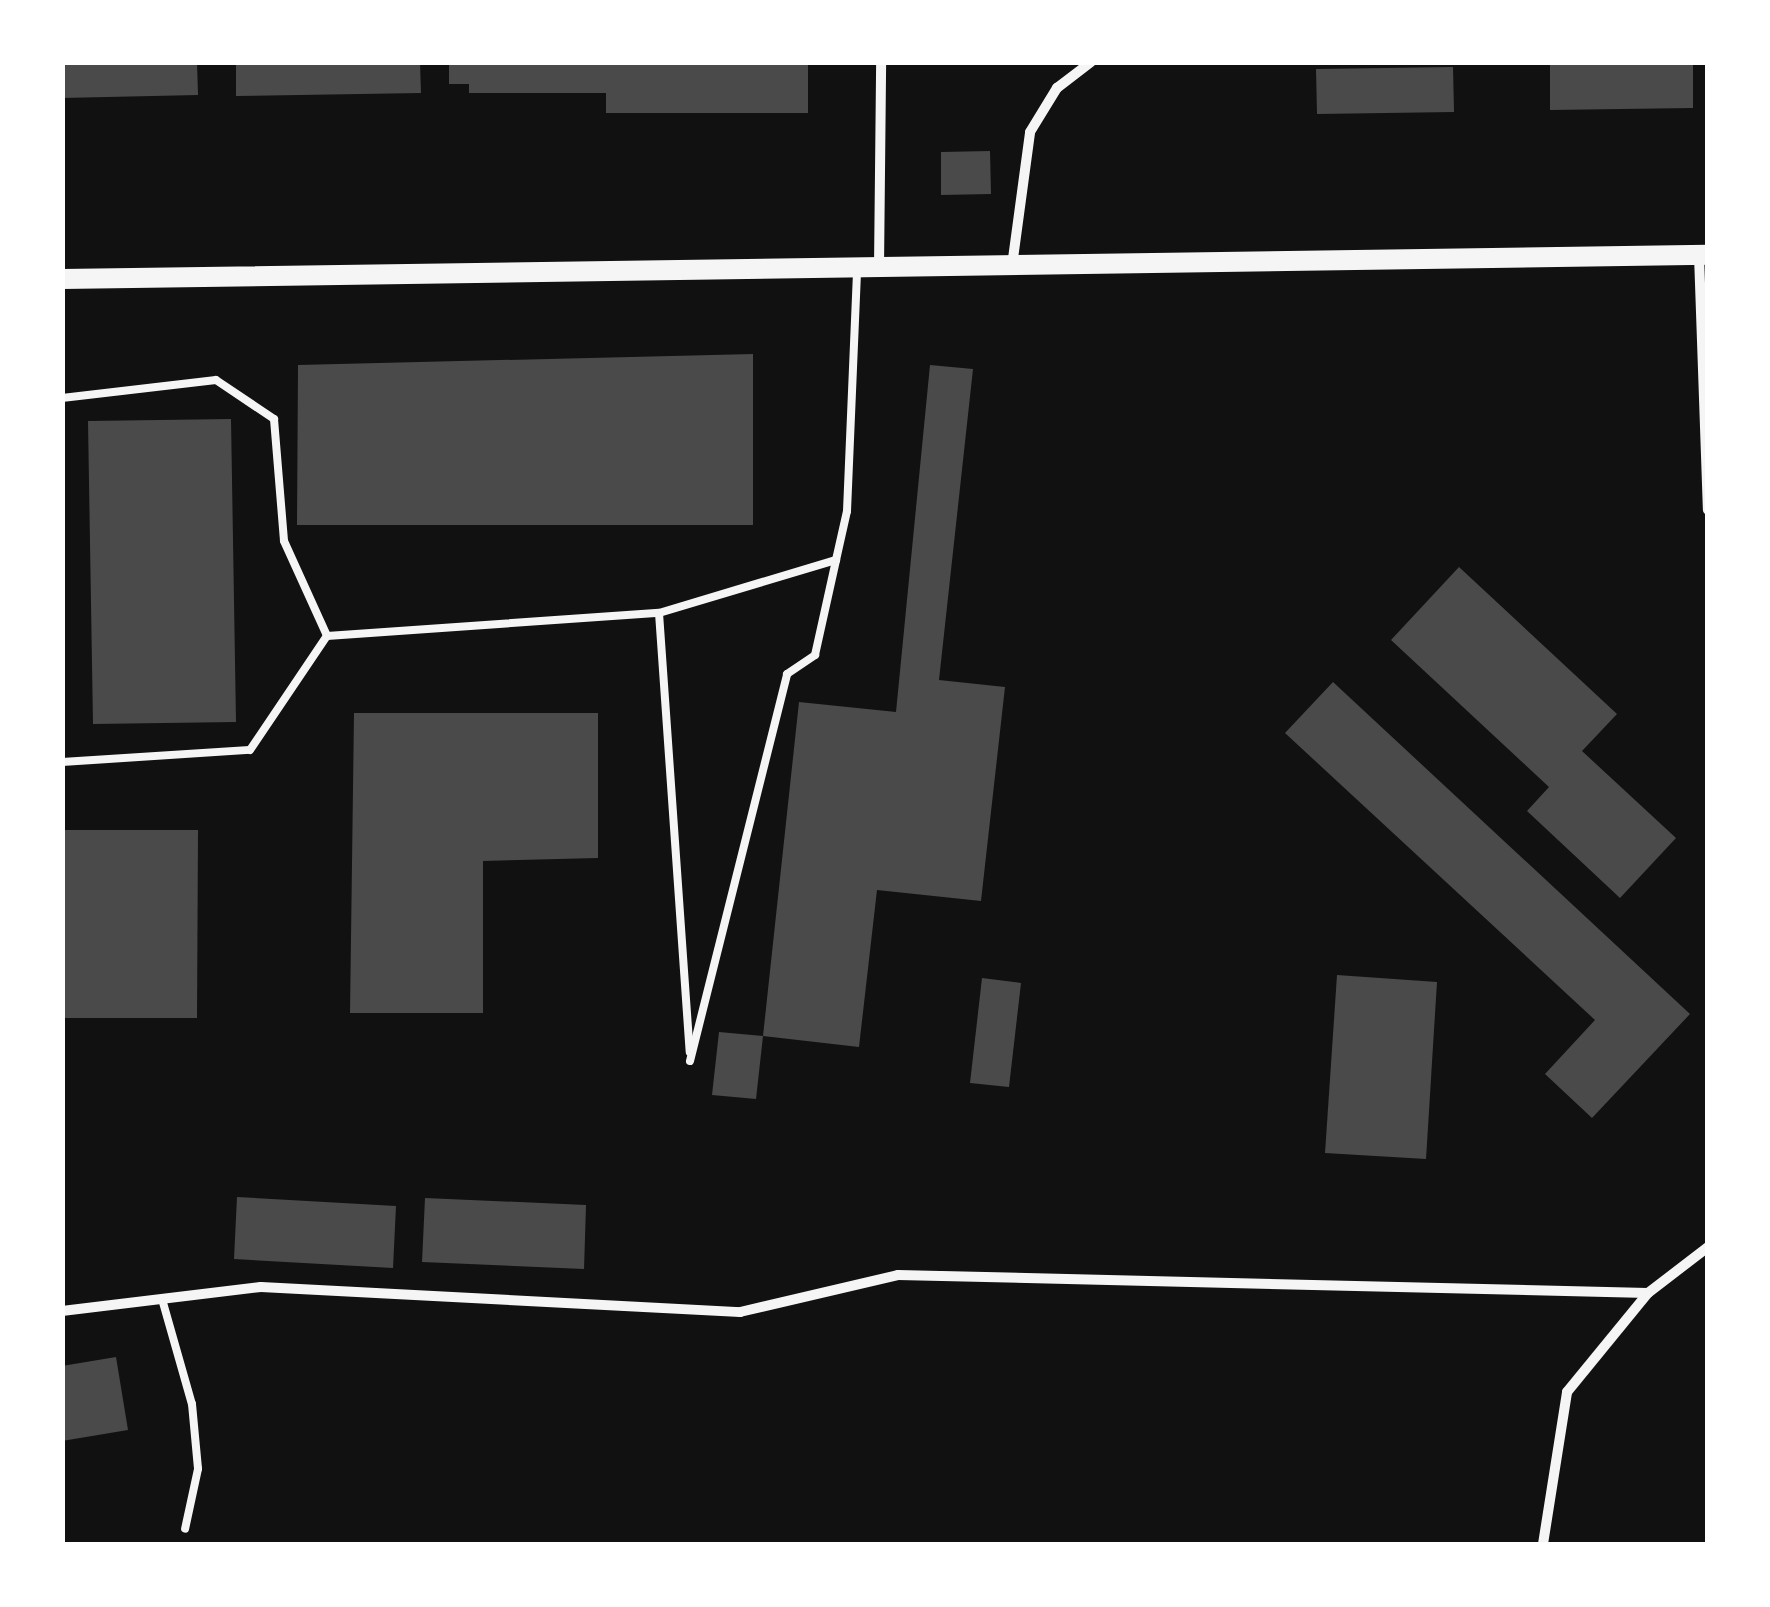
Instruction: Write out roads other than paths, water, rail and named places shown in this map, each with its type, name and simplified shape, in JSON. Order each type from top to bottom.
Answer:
[{"type":"main road","points":[[62,279],[1704,255]]},
{"type":"street","points":[[879,268],[881,62]]},
{"type":"street","points":[[1012,267],[1030,132],[1057,88],[1091,62]]},
{"type":"street","points":[[1704,255],[1708,510]]},
{"type":"street","points":[[1542,1544],[1567,1392],[1648,1292],[1708,1246]]},
{"type":"street","points":[[62,1310],[261,1287],[740,1312],[898,1275],[1648,1292]]},
{"type":"lane","points":[[659,613],[690,1061],[788,674],[815,655],[847,511],[857,269]]},
{"type":"lane","points":[[62,398],[216,380],[274,419],[284,542],[327,636]]},
{"type":"lane","points":[[327,636],[659,613],[836,560]]},
{"type":"lane","points":[[62,762],[250,750],[327,636]]},
{"type":"lane","points":[[162,1298],[192,1404],[198,1469],[186,1529]]}]
